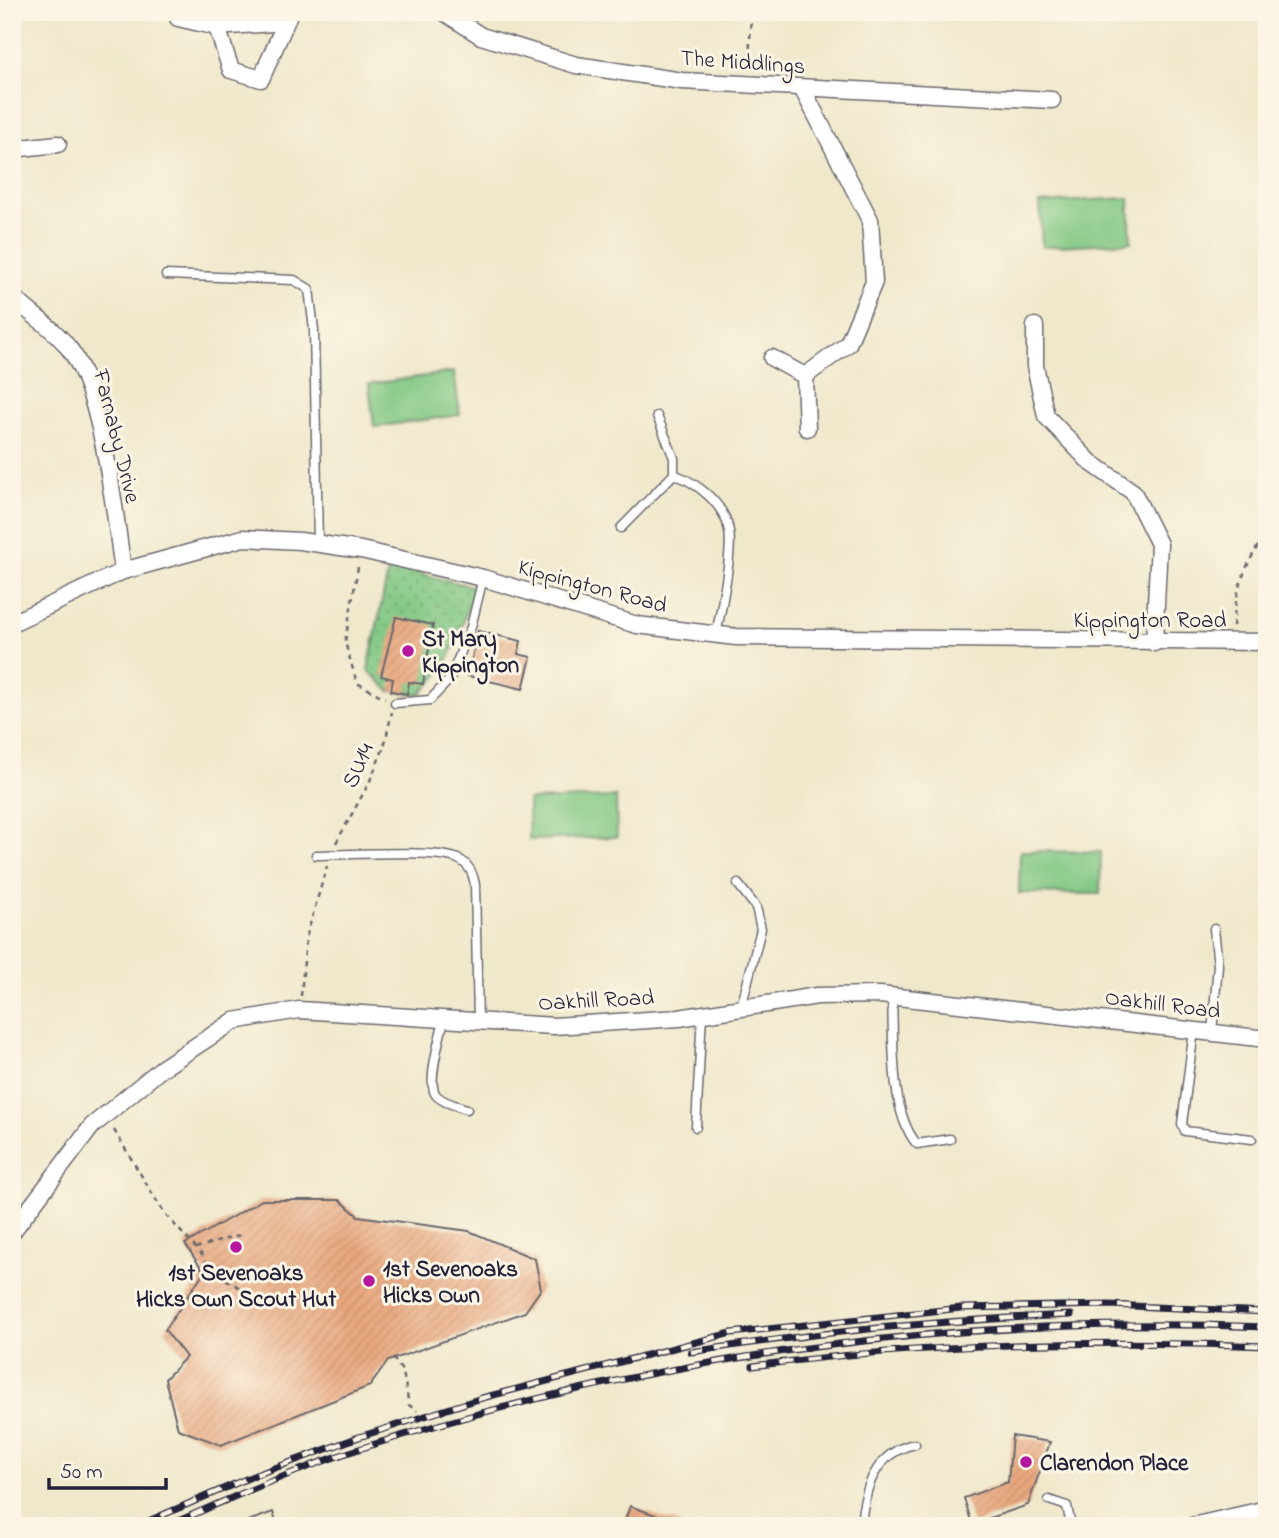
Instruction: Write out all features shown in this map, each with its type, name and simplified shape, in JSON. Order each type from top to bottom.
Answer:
[{"type":"street","name":"The Middlings","points":[[444,12],[481,36],[576,65],[682,80],[1052,100]]},
{"type":"street","points":[[178,18],[216,27],[288,17]]},
{"type":"street","points":[[216,27],[231,70],[261,79],[288,17]]},
{"type":"street","points":[[802,88],[870,220],[874,282],[848,344],[805,376]]},
{"type":"street","points":[[12,149],[58,144]]},
{"type":"street","name":"Farnaby Drive","points":[[12,296],[52,328],[73,354],[89,393],[108,468],[123,571]]},
{"type":"street","points":[[1035,326],[1035,366],[1046,416],[1090,462],[1133,492],[1159,544],[1154,643]]},
{"type":"street","points":[[772,358],[805,376]]},
{"type":"street","points":[[805,376],[807,428]]},
{"type":"street","name":"Kippington Road","points":[[12,623],[123,571],[243,538],[361,550],[483,578],[637,625],[716,634],[1154,643],[1267,642]]},
{"type":"street","name":"Oakhill Road","points":[[12,1232],[92,1126],[161,1069],[234,1021],[299,1010],[554,1026],[702,1014],[817,996],[892,996],[1267,1039]]},
{"type":"street","points":[[1192,1526],[1267,1509]]},
{"type":"lane","points":[[166,275],[294,280],[309,289],[314,330],[318,544]]},
{"type":"lane","points":[[621,527],[674,474],[674,458],[657,416]]},
{"type":"lane","points":[[674,474],[693,481],[705,492],[730,531],[722,607],[716,634]]},
{"type":"lane","points":[[395,703],[429,701],[450,679],[471,627],[483,578]]},
{"type":"lane","points":[[316,855],[445,855],[465,863],[473,873],[475,885],[478,1021]]},
{"type":"lane","points":[[738,884],[756,907],[761,929],[741,1008]]},
{"type":"lane","points":[[1212,1032],[1218,965],[1214,929]]},
{"type":"lane","points":[[892,996],[896,1076],[906,1132],[917,1144],[950,1139]]},
{"type":"lane","points":[[696,1127],[702,1014]]},
{"type":"lane","points":[[444,1019],[432,1077],[433,1090],[437,1097],[467,1109]]},
{"type":"lane","points":[[1194,1030],[1182,1124],[1185,1131],[1252,1139]]},
{"type":"lane","points":[[861,1526],[866,1490],[878,1466],[893,1451],[915,1444]]},
{"type":"lane","points":[[1049,1500],[1067,1506],[1071,1526]]},
{"type":"path","points":[[748,84],[751,12]]},
{"type":"path","points":[[1231,642],[1235,598],[1245,564],[1267,532]]},
{"type":"path","points":[[361,550],[345,642],[358,683],[395,703]]},
{"type":"path","name":"SU14","points":[[299,1010],[306,938],[317,891],[331,855],[374,771],[395,703]]},
{"type":"path","points":[[105,1115],[164,1213],[204,1257],[207,1267],[217,1277],[240,1288]]},
{"type":"path","points":[[196,1248],[240,1235],[241,1238]]},
{"type":"path","points":[[207,1267],[220,1270]]},
{"type":"path","points":[[393,1359],[402,1372],[409,1405],[417,1411]]},
{"type":"green space","points":[[1129,198],[1131,242],[1042,247],[1040,203]]},
{"type":"green space","points":[[454,372],[460,415],[374,427],[369,384]]},
{"type":"green space","points":[[389,566],[474,587],[460,632],[447,660],[430,685],[418,695],[390,691],[368,670]]},
{"type":"green space","points":[[616,797],[617,837],[529,840],[528,800]]},
{"type":"green space","points":[[1020,851],[1101,852],[1100,894],[1019,893]]},
{"type":"building","name":"St Mary Kippington","points":[[396,617],[433,625],[423,684],[409,682],[407,694],[391,691],[393,679],[381,676]]},
{"type":"building","points":[[478,631],[521,641],[518,654],[531,657],[523,689],[468,676]]},
{"type":"building","name":"1st Sevenoaks Hicks Own","points":[[262,1200],[340,1200],[358,1216],[469,1231],[535,1259],[541,1289],[525,1312],[388,1361],[370,1386],[221,1445],[178,1429],[165,1379],[186,1357],[165,1330],[204,1272],[185,1244]]},
{"type":"building","name":"Clarendon Place","points":[[1012,1436],[1050,1442],[1028,1505],[972,1524],[964,1498],[1008,1482]]},
{"type":"building","points":[[630,1506],[680,1524],[680,1526],[623,1526]]},
{"type":"building","points":[[273,1512],[278,1526],[240,1526],[240,1524]]},
{"type":"railway","points":[[137,1526],[253,1476],[359,1437],[482,1398],[731,1333],[961,1308],[1109,1305],[1267,1312]]},
{"type":"railway","points":[[691,1352],[881,1328],[1071,1315]]},
{"type":"railway","points":[[167,1526],[288,1475],[362,1448],[583,1388],[696,1365],[923,1335],[1038,1327],[1267,1327]]},
{"type":"railway","points":[[753,1366],[881,1352],[1009,1345],[1138,1343],[1267,1346]]},
{"type":"place","name":"St Mary Kippington","points":[[408,651]]},
{"type":"place","name":"1st Sevenoaks Hicks Own Scout Hut","points":[[236,1247]]},
{"type":"place","name":"1st Sevenoaks Hicks Own","points":[[369,1281]]},
{"type":"place","name":"Clarendon Place","points":[[1026,1462]]}]
